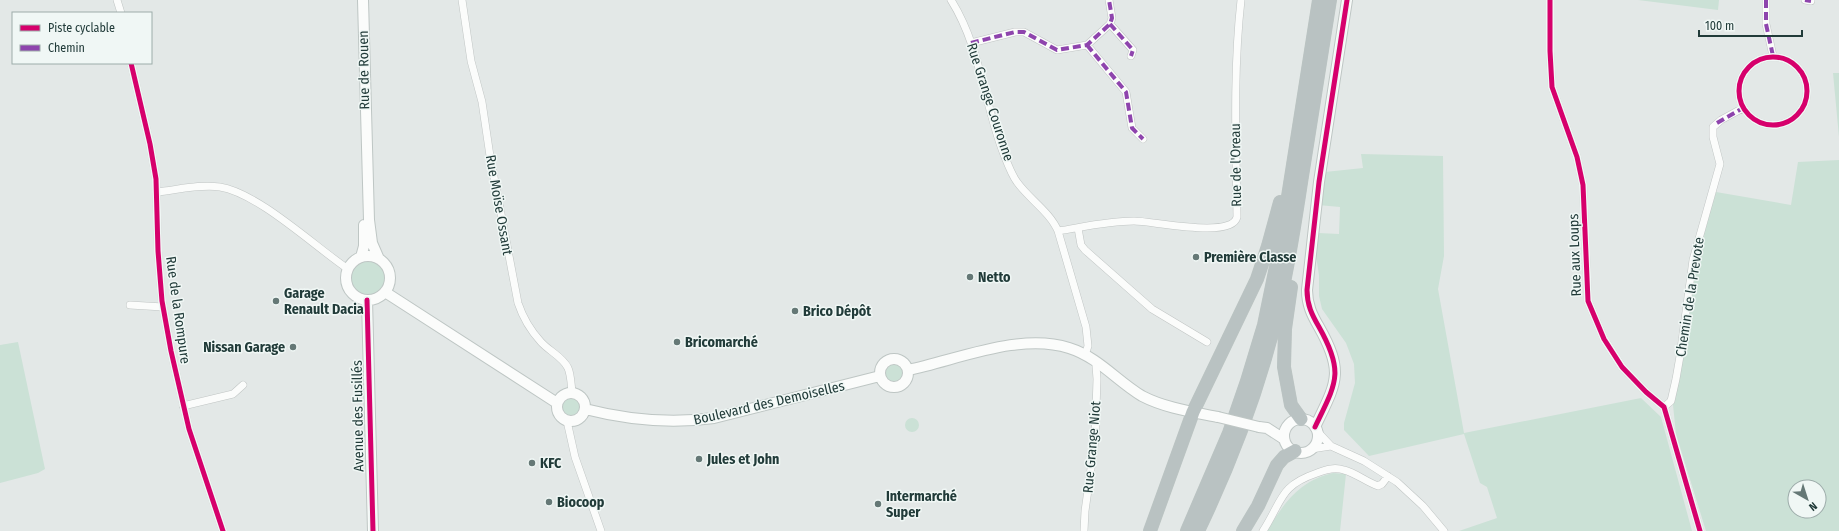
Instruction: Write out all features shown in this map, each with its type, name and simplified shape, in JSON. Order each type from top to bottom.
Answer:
[{"type":"highway","points":[[1186,531],[1227,440],[1255,354],[1275,273],[1319,0]]},
{"type":"highway","points":[[1198,531],[1229,462],[1266,357],[1280,301],[1295,219],[1330,0]]},
{"type":"highway","points":[[1150,531],[1193,412],[1257,279],[1268,246],[1279,204],[1293,167]]},
{"type":"highway","points":[[1295,219],[1291,285],[1285,329],[1284,355],[1289,400],[1293,410],[1306,424]]},
{"type":"highway","points":[[1243,531],[1258,506],[1277,465],[1284,457],[1295,452]]},
{"type":"street","points":[[117,0],[121,12]]},
{"type":"street","name":"Rue de Rouen","points":[[363,0],[365,139],[368,156],[370,231],[373,246],[379,259]]},
{"type":"street","name":"Rue Moïse Ossant","points":[[462,0],[466,35],[482,102],[490,156],[518,303],[523,317],[541,343],[568,368],[572,392]]},
{"type":"street","name":"Rue Grange Couronne","points":[[951,0],[961,18],[981,71],[1003,152],[1009,165],[1017,182],[1053,222],[1058,231],[1086,327],[1088,346],[1085,355]]},
{"type":"street","points":[[957,0],[961,18]]},
{"type":"street","points":[[971,43],[1015,32],[1024,32],[1057,50],[1087,45],[1110,24],[1112,18],[1109,0]]},
{"type":"street","name":"Rue de l'Oreau","points":[[1058,231],[1093,224],[1135,221],[1205,228],[1230,226],[1236,220],[1235,97],[1237,31],[1240,0]]},
{"type":"street","points":[[1331,446],[1295,452],[1286,444],[1284,433],[1306,424],[1323,410],[1333,390],[1336,371],[1330,348],[1308,307],[1307,290],[1319,182],[1347,0]]},
{"type":"street","name":"Rue aux Loups","points":[[1550,0],[1552,87],[1577,157],[1583,185],[1588,301],[1604,339],[1622,367],[1650,396],[1664,407]]},
{"type":"street","points":[[1766,0],[1766,24],[1773,56]]},
{"type":"street","points":[[1110,24],[1133,50],[1131,56]]},
{"type":"street","points":[[1087,45],[1126,92],[1132,128],[1143,139]]},
{"type":"street","points":[[1773,56],[1789,61],[1800,70],[1804,76],[1807,88],[1807,96],[1802,109],[1791,120],[1777,125],[1761,122],[1750,115],[1743,108],[1739,85],[1743,75],[1751,64],[1757,60],[1773,56]]},
{"type":"street","name":"Rue de la Rompure","points":[[131,64],[150,144],[156,192],[158,251],[163,307],[182,406],[203,475],[223,531]]},
{"type":"street","name":"Chemin de la Prevote","points":[[1664,407],[1671,401],[1680,356],[1693,260],[1720,164],[1713,137],[1713,127],[1721,120],[1743,108]]},
{"type":"street","name":"Rue de Rouen","points":[[361,257],[364,243],[362,156],[365,139]]},
{"type":"street","points":[[156,192],[203,186],[220,187],[235,191],[274,214],[348,269]]},
{"type":"street","points":[[1078,228],[1081,245],[1085,250],[1162,316],[1207,342]]},
{"type":"street","points":[[373,256],[379,259],[386,265],[389,272],[389,286],[380,296],[367,300],[355,296],[347,287],[346,275],[351,264],[361,257],[373,256]]},
{"type":"street","points":[[385,292],[557,403]]},
{"type":"street","name":"Avenue des Fusillés","points":[[367,300],[373,531]]},
{"type":"street","points":[[130,306],[163,307]]},
{"type":"street","points":[[908,370],[1017,345],[1056,345],[1069,348],[1097,362],[1142,396],[1159,403],[1263,427],[1306,424],[1331,446],[1361,459],[1388,476],[1423,506],[1444,531]]},
{"type":"street","points":[[894,358],[903,361],[908,370],[906,381],[897,387],[884,384],[880,376],[881,366],[884,362],[894,358]]},
{"type":"street","name":"Rue Grange Niot","points":[[1084,531],[1085,511],[1095,440],[1097,362]]},
{"type":"street","name":"Boulevard des Demoiselles","points":[[585,409],[619,417],[667,422],[688,422],[714,418],[880,376]]},
{"type":"street","points":[[182,406],[232,394],[243,385]]},
{"type":"street","points":[[572,392],[580,395],[583,399],[585,409],[578,419],[567,421],[559,416],[556,409],[557,403],[564,394],[572,392]]},
{"type":"street","points":[[1664,407],[1700,531]]},
{"type":"street","points":[[567,421],[575,458],[601,531]]},
{"type":"street","points":[[1306,424],[1317,440],[1311,449]]},
{"type":"street","points":[[1263,427],[1284,439]]},
{"type":"street","points":[[1263,531],[1289,486],[1303,478],[1330,468],[1338,468],[1346,470],[1378,486],[1382,484],[1388,476]]},
{"type":"green space","points":[[1638,0],[1719,0],[1718,10]]},
{"type":"green space","points":[[1833,73],[1839,73],[1839,137]]},
{"type":"green space","points":[[1361,154],[1443,156],[1444,256],[1438,289],[1464,433],[1641,398],[1661,417],[1692,531],[1459,531],[1497,518],[1487,487],[1480,483],[1464,434],[1369,456],[1344,430],[1344,423],[1355,383],[1354,364],[1346,343],[1322,309],[1319,296],[1319,275],[1316,256],[1318,233],[1339,234],[1340,207],[1318,205],[1325,172],[1363,168]]},
{"type":"green space","points":[[1839,160],[1839,531],[1706,531],[1676,434],[1673,405],[1684,355],[1698,253],[1716,192],[1791,205],[1798,162]]},
{"type":"green space","points":[[368,261],[380,266],[385,278],[380,290],[368,295],[356,290],[351,278],[356,266]]},
{"type":"green space","points":[[18,342],[45,469],[38,473],[0,483],[0,345]]},
{"type":"green space","points":[[895,364],[902,367],[905,374],[902,381],[895,384],[888,381],[885,374],[888,367]]},
{"type":"green space","points":[[570,396],[577,399],[580,406],[577,413],[570,416],[563,413],[560,406],[563,399]]},
{"type":"green space","points":[[912,418],[917,420],[919,425],[917,430],[912,432],[907,430],[905,425],[907,420]]},
{"type":"green space","points":[[1333,473],[1346,474],[1340,531],[1267,531],[1286,502],[1294,494],[1311,482]]},
{"type":"marked path","points":[[971,43],[1015,32],[1024,32],[1057,50],[1087,45],[1110,24],[1112,18],[1109,0]]},
{"type":"marked path","points":[[1766,0],[1766,24],[1773,56]]},
{"type":"marked path","points":[[1805,0],[1811,1]]},
{"type":"marked path","points":[[1110,24],[1133,50],[1131,56]]},
{"type":"marked path","points":[[1087,45],[1126,92],[1132,128],[1143,139]]},
{"type":"marked path","points":[[1717,123],[1743,108]]},
{"type":"cycle path","points":[[1315,427],[1332,388],[1335,378],[1335,367],[1327,343],[1310,310],[1307,290],[1319,182],[1347,0]]},
{"type":"cycle path","points":[[1550,0],[1552,87],[1577,157],[1583,185],[1588,301],[1604,339],[1622,367],[1646,392],[1664,407],[1700,531]]},
{"type":"cycle path","points":[[1773,57],[1786,60],[1797,67],[1804,78],[1807,91],[1804,104],[1797,115],[1786,122],[1773,125],[1760,122],[1749,115],[1742,104],[1739,91],[1742,78],[1749,67],[1760,60],[1773,57]]},
{"type":"cycle path","points":[[131,64],[150,144],[156,179],[158,251],[162,301],[171,351],[189,429],[223,531]]},
{"type":"cycle path","points":[[367,300],[373,531]]},
{"type":"place","name":"Première Classe","points":[[1196,257]]},
{"type":"place","name":"Netto","points":[[970,277]]},
{"type":"place","name":"Garage Renault Dacia","points":[[276,301]]},
{"type":"place","name":"Brico Dépôt","points":[[795,311]]},
{"type":"place","name":"Bricomarché","points":[[677,342]]},
{"type":"place","name":"Nissan Garage","points":[[293,347]]},
{"type":"place","name":"Jules et John","points":[[699,459]]},
{"type":"place","name":"KFC","points":[[532,463]]},
{"type":"place","name":"Biocoop","points":[[549,502]]},
{"type":"place","name":"Intermarché Super","points":[[878,504]]}]
